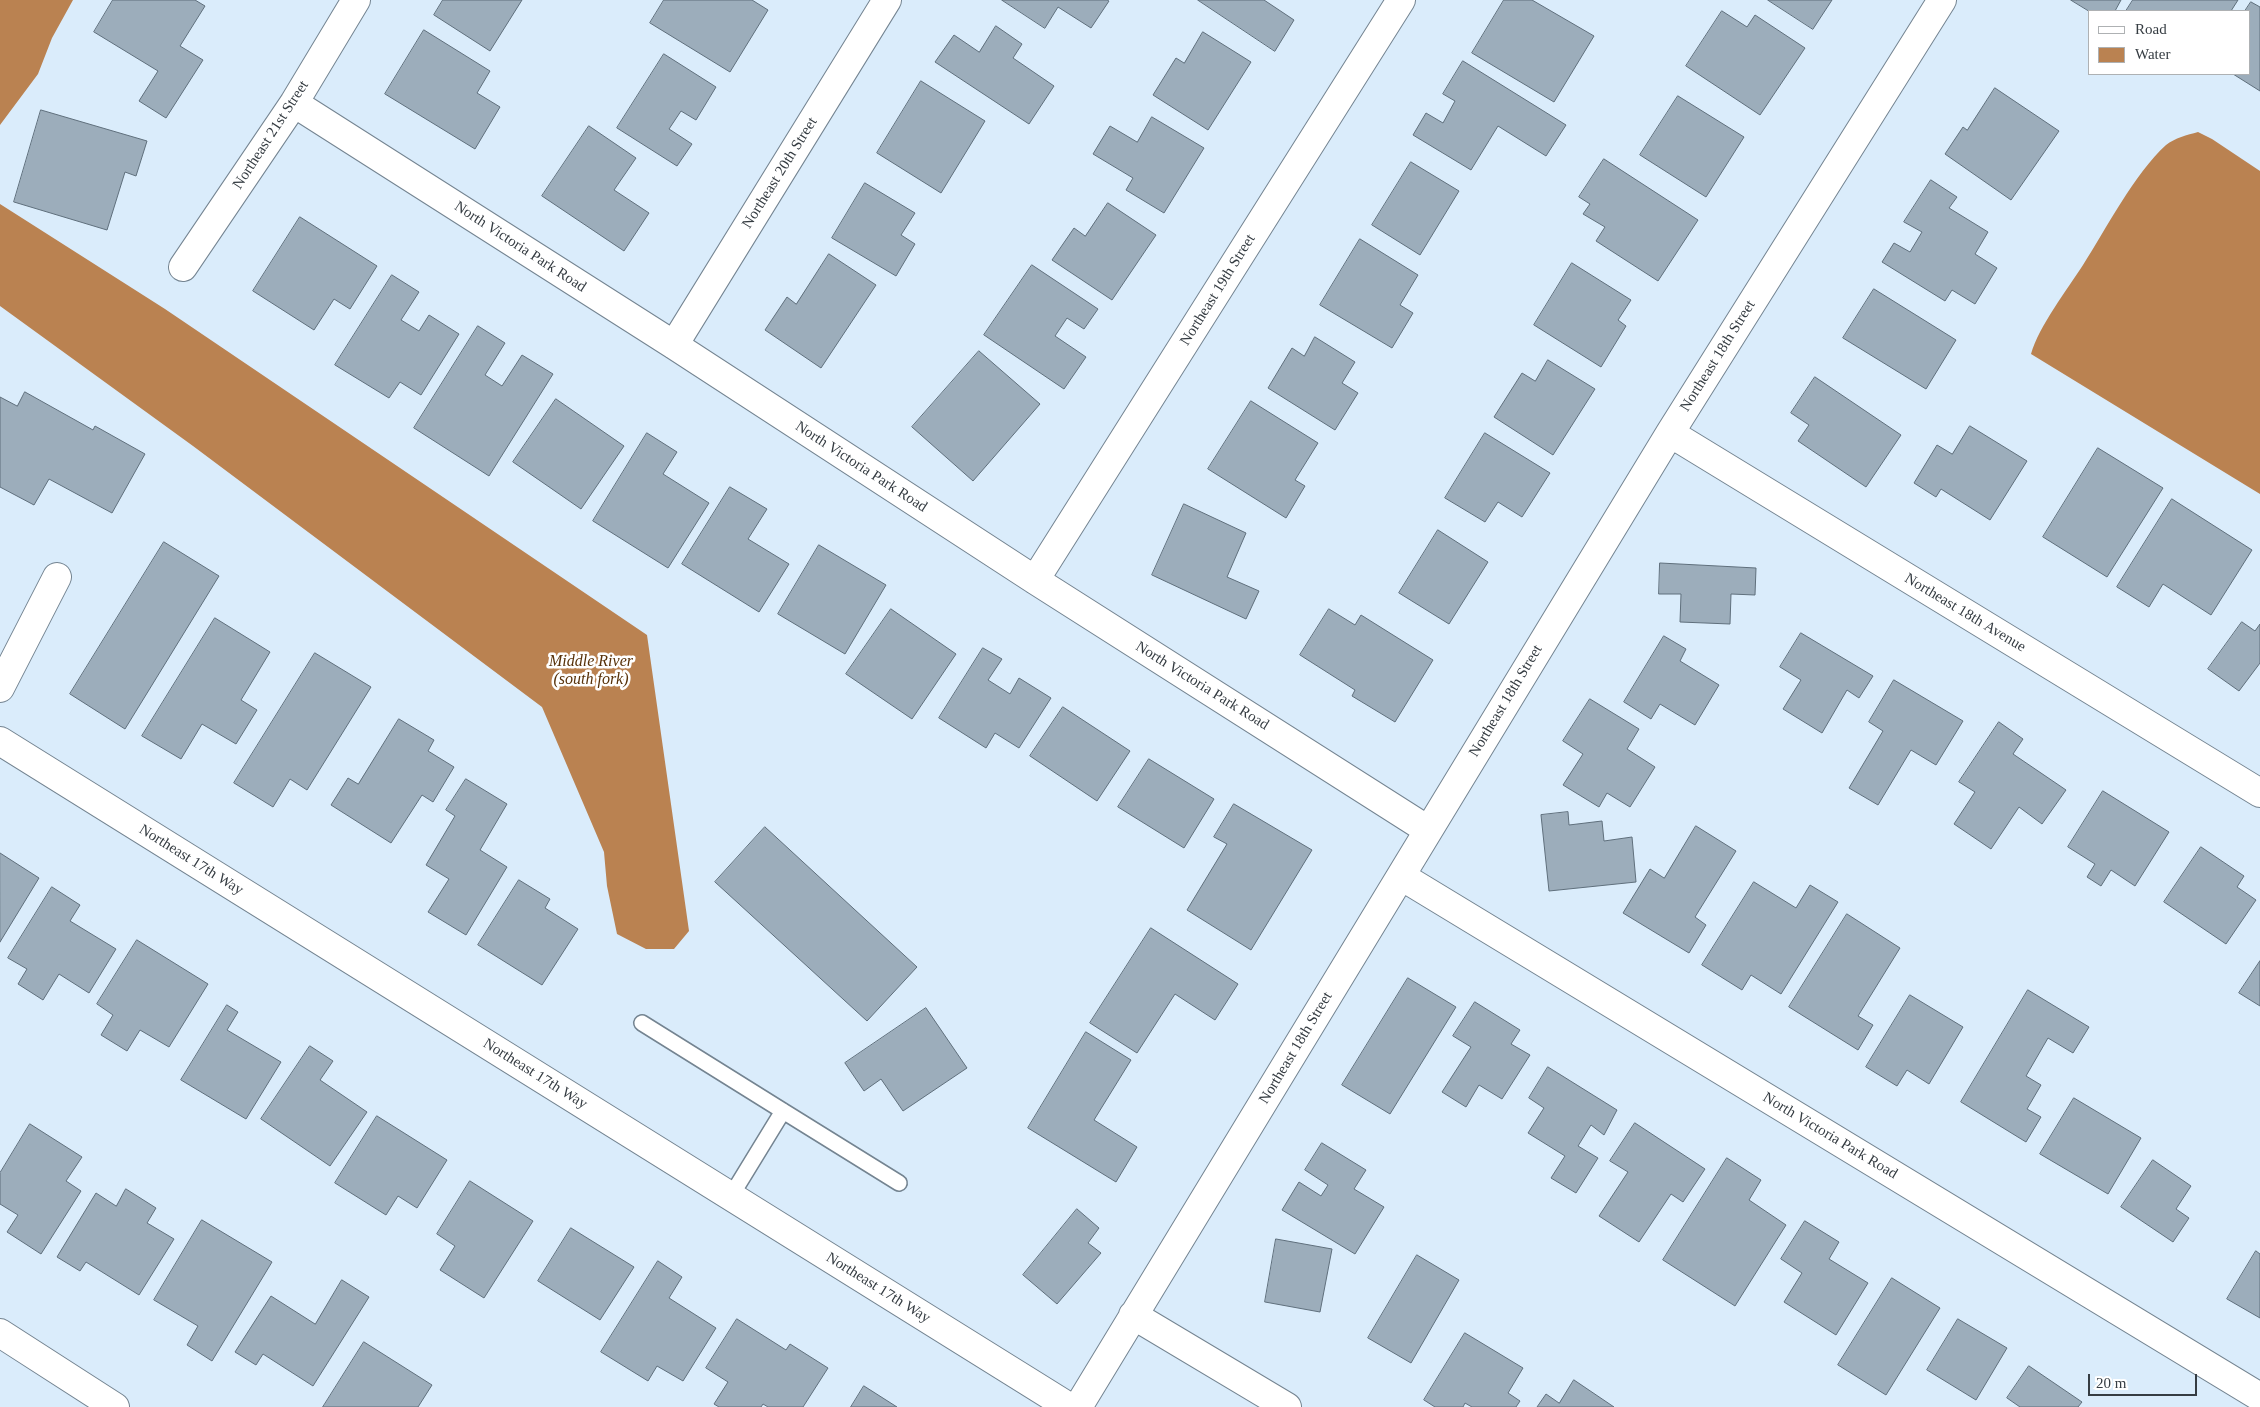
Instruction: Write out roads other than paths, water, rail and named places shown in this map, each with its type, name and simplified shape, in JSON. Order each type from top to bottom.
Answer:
[{"type":"street","name":"Northeast 21st Street","points":[[183,267],[294,102],[356,0]]},
{"type":"street","name":"Northeast 20th Street","points":[[674,345],[887,0]]},
{"type":"street","name":"Northeast 19th Street","points":[[1035,580],[1401,0]]},
{"type":"street","name":"Northeast 18th Street","points":[[1078,1407],[1670,433],[1942,0]]},
{"type":"street","name":"North Victoria Park Road","points":[[294,102],[674,345],[1035,580],[1428,830]]},
{"type":"street","name":"Northeast 18th Avenue","points":[[1670,433],[2260,793]]},
{"type":"street","points":[[0,688],[57,577]]},
{"type":"street","name":"Northeast 17th Way","points":[[0,741],[1069,1407]]},
{"type":"street","name":"North Victoria Park Road","points":[[1401,876],[2260,1397]]},
{"type":"street","points":[[1133,1315],[1287,1407]]},
{"type":"street","points":[[0,1333],[86,1399],[116,1407]]},
{"type":"lane","points":[[642,1023],[899,1183]]},
{"type":"lane","points":[[731,1196],[783,1111]]},
{"type":"water","points":[[0,0],[73,0],[52,38],[38,74],[0,125]]},
{"type":"water","points":[[2198,132],[2212,139],[2260,171],[2260,494],[2031,354],[2047,320],[2143,170],[2166,145]]},
{"type":"water","name":"Middle River (south fork)","points":[[0,204],[165,309],[647,635],[689,931],[674,949],[646,949],[617,934],[607,886],[604,852],[542,707],[193,446],[0,306]]}]
